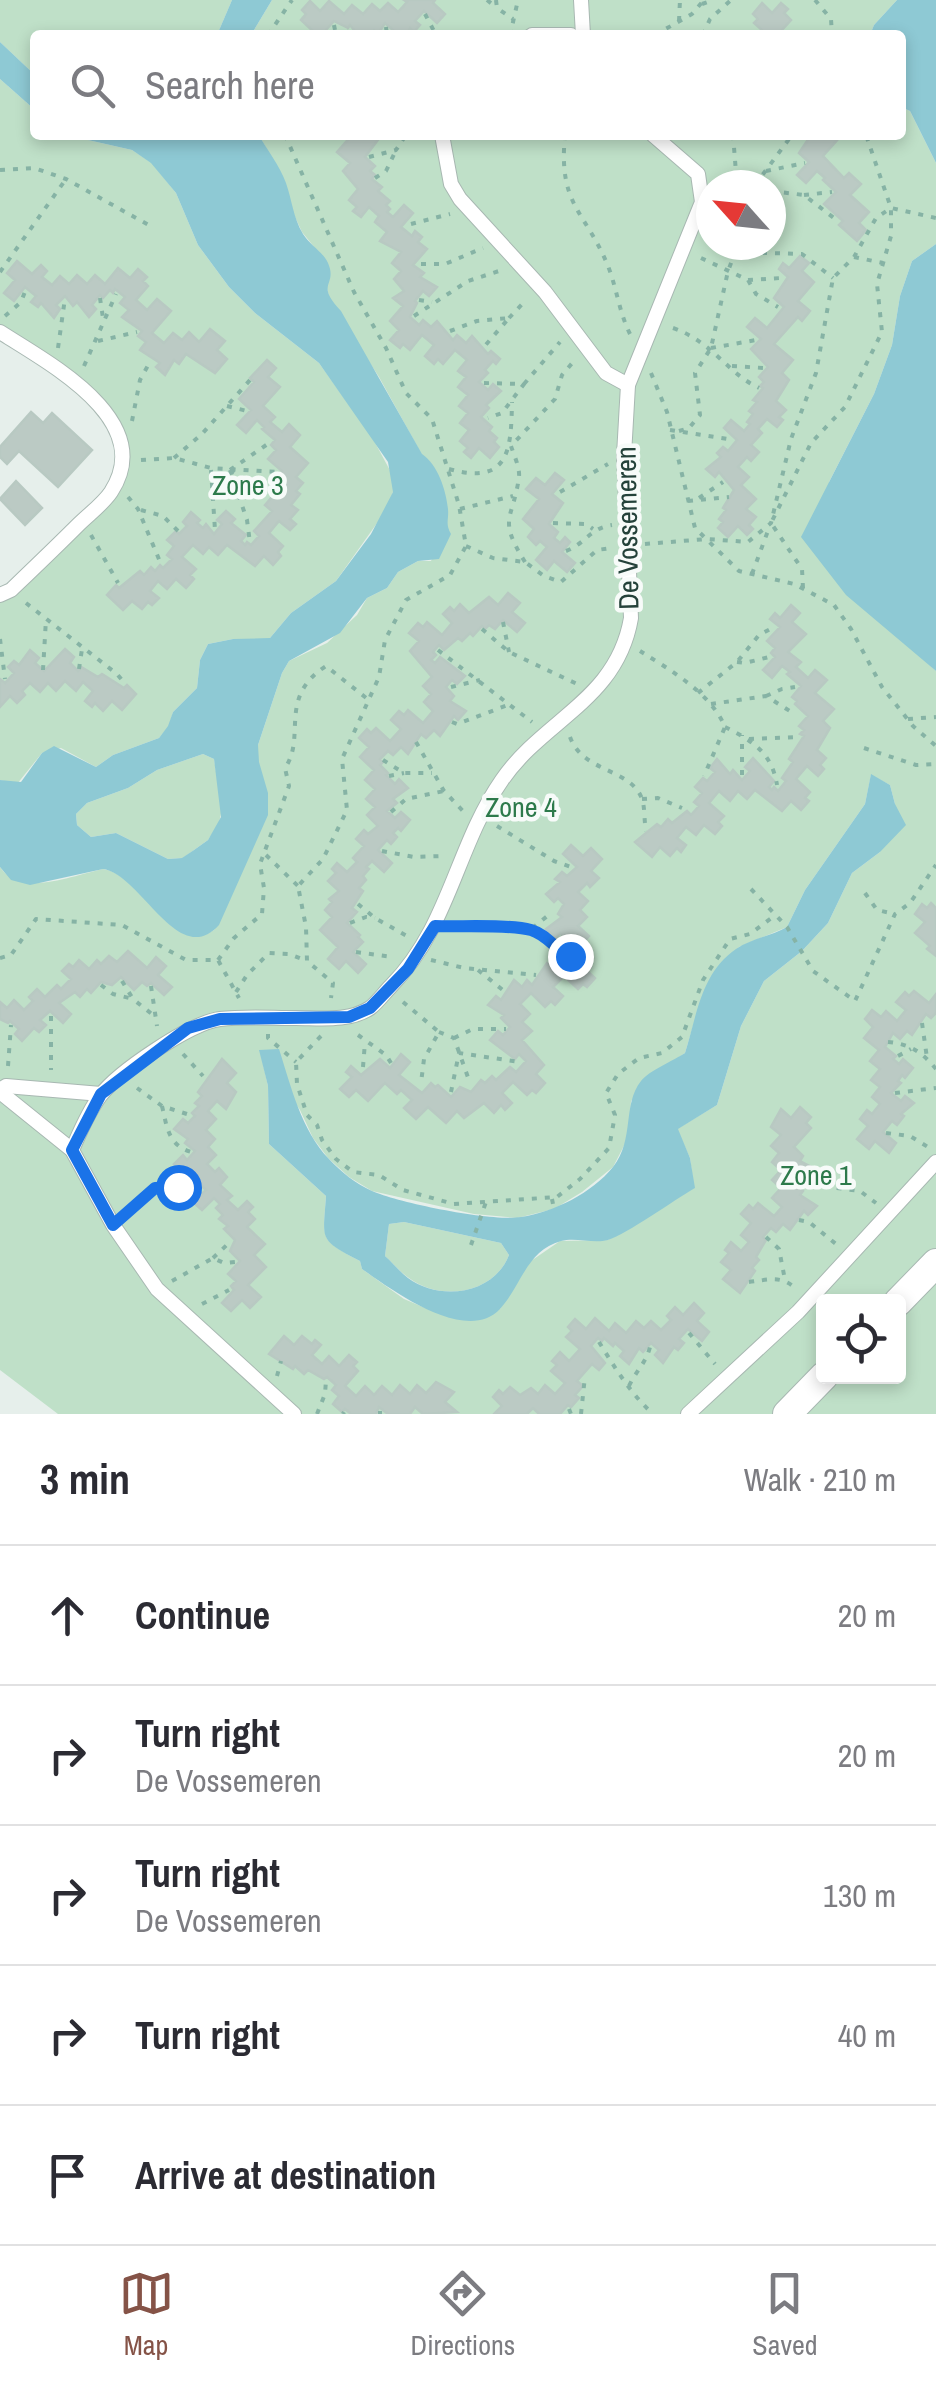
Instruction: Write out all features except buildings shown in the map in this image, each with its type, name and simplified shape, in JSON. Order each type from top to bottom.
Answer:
[{"type":"street","points":[[906,1294],[936,1263]]},
{"type":"street","points":[[787,1414],[816,1384]]},
{"type":"lane","points":[[581,0],[583,30]]},
{"type":"lane","points":[[443,140],[452,184],[467,207],[539,286],[606,373],[628,385]]},
{"type":"lane","name":"De Vossemeren","points":[[349,1017],[370,1008],[417,956],[435,926],[488,800],[516,762],[595,692],[613,670],[626,644],[631,618],[624,455],[628,385],[702,202],[698,174],[659,140]]},
{"type":"lane","points":[[0,332],[76,383],[115,424],[120,454],[116,482],[109,495],[6,592]]},
{"type":"lane","points":[[72,1150],[101,1094],[166,1042],[204,1022],[349,1017]]},
{"type":"lane","points":[[2,1089],[101,1094]]},
{"type":"lane","points":[[2,1089],[72,1150],[113,1225],[159,1291],[294,1414]]},
{"type":"lane","points":[[688,1414],[809,1300],[936,1162]]},
{"type":"path","points":[[271,30],[292,0]]},
{"type":"path","points":[[487,0],[513,19]]},
{"type":"path","points":[[496,0],[497,8]]},
{"type":"path","points":[[511,30],[518,0]]},
{"type":"path","points":[[679,20],[680,0]]},
{"type":"path","points":[[663,30],[703,2],[713,0]]},
{"type":"path","points":[[705,30],[710,19],[731,0]]},
{"type":"path","points":[[815,0],[831,19],[832,30]]},
{"type":"path","points":[[425,14],[433,30]]},
{"type":"path","points":[[334,25],[335,30]]},
{"type":"path","points":[[287,140],[354,292],[386,348],[406,394],[432,419],[449,470],[466,546],[450,575],[406,600],[385,640],[379,677],[342,759],[347,810],[323,860],[298,886]]},
{"type":"path","points":[[375,178],[386,171],[403,140]]},
{"type":"path","points":[[564,140],[562,162],[570,201],[608,266],[620,312],[640,355]]},
{"type":"path","points":[[733,140],[736,170]]},
{"type":"path","points":[[767,170],[788,140]]},
{"type":"path","points":[[752,574],[771,523],[811,443],[845,407],[882,332],[877,284],[891,236],[891,208],[868,140]]},
{"type":"path","points":[[369,157],[396,150]]},
{"type":"path","points":[[770,170],[804,162]]},
{"type":"path","points":[[0,170],[34,168],[66,180],[154,228]]},
{"type":"path","points":[[0,272],[66,180]]},
{"type":"path","points":[[786,193],[832,192]]},
{"type":"path","points":[[804,195],[839,222]]},
{"type":"path","points":[[411,224],[467,207]]},
{"type":"path","points":[[512,402],[511,446],[520,475],[508,515],[510,539],[525,562],[544,576],[561,582],[597,550],[707,539],[748,542],[771,523],[790,438],[816,373],[833,278],[854,257],[876,218],[891,208],[936,218]]},
{"type":"path","points":[[421,264],[445,264],[496,242]]},
{"type":"path","points":[[683,249],[748,280],[781,278]]},
{"type":"path","points":[[786,253],[802,254],[833,278]]},
{"type":"path","points":[[854,257],[883,263]]},
{"type":"path","points":[[679,431],[689,428],[700,415],[695,374],[711,348],[732,260]]},
{"type":"path","points":[[414,316],[468,281],[518,263]]},
{"type":"path","points":[[748,280],[756,294],[778,307]]},
{"type":"path","points":[[483,348],[539,286]]},
{"type":"path","points":[[0,320],[21,302],[26,289]]},
{"type":"path","points":[[102,318],[113,307],[116,294]]},
{"type":"path","points":[[54,368],[65,298]]},
{"type":"path","points":[[76,383],[98,341],[100,298]]},
{"type":"path","points":[[420,300],[432,302]]},
{"type":"path","points":[[450,331],[477,321],[509,318]]},
{"type":"path","points":[[654,322],[680,330],[711,348],[744,381],[760,388]]},
{"type":"path","points":[[488,418],[502,413],[574,329]]},
{"type":"path","points":[[98,341],[137,332]]},
{"type":"path","points":[[711,348],[756,340]]},
{"type":"path","points":[[449,470],[469,475],[492,470],[555,399],[562,375],[586,346]]},
{"type":"path","name":"De Vossemeren","points":[[640,355],[657,383],[696,528],[739,571],[804,589],[834,605],[882,687],[936,746]]},
{"type":"path","points":[[151,360],[140,380],[138,403],[120,454],[174,458],[211,468],[280,472]]},
{"type":"path","points":[[732,366],[764,368]]},
{"type":"path","points":[[174,458],[250,380]]},
{"type":"path","points":[[484,383],[524,384]]},
{"type":"path","points":[[227,406],[247,411]]},
{"type":"path","points":[[670,430],[734,440]]},
{"type":"path","points":[[230,470],[272,442]]},
{"type":"path","points":[[560,492],[624,455]]},
{"type":"path","points":[[211,468],[215,530]]},
{"type":"path","points":[[230,470],[263,493],[273,492]]},
{"type":"path","points":[[230,470],[250,543]]},
{"type":"path","points":[[116,482],[138,509],[161,564]]},
{"type":"path","points":[[700,498],[723,482]]},
{"type":"path","points":[[459,510],[513,496]]},
{"type":"path","points":[[688,501],[729,498]]},
{"type":"path","points":[[138,509],[164,516],[179,532]]},
{"type":"path","points":[[83,521],[118,584]]},
{"type":"path","points":[[553,522],[586,524],[593,529]]},
{"type":"path","points":[[771,523],[802,568],[804,589]]},
{"type":"path","points":[[566,552],[593,529],[626,524]]},
{"type":"path","points":[[466,546],[493,558],[525,562]]},
{"type":"path","points":[[6,592],[82,646],[126,685]]},
{"type":"path","points":[[43,670],[46,619]]},
{"type":"path","points":[[504,622],[509,652]]},
{"type":"path","points":[[698,693],[737,662],[759,635],[774,627]]},
{"type":"path","points":[[482,629],[509,652],[595,692]]},
{"type":"path","points":[[0,639],[5,679]]},
{"type":"path","points":[[626,644],[667,668],[718,710],[725,727],[750,739],[770,758],[777,785]]},
{"type":"path","points":[[79,669],[82,646]]},
{"type":"path","points":[[438,650],[548,733]]},
{"type":"path","points":[[737,662],[769,657]]},
{"type":"path","points":[[218,960],[234,938],[262,914],[264,888],[260,864],[278,818],[280,801],[289,786],[285,768],[292,758],[293,714],[309,677],[326,666],[370,701]]},
{"type":"path","points":[[451,688],[480,680]]},
{"type":"path","points":[[711,704],[766,696],[795,687]]},
{"type":"path","points":[[766,696],[793,712]]},
{"type":"path","points":[[452,722],[457,724],[508,705]]},
{"type":"path","points":[[908,719],[936,717]]},
{"type":"path","points":[[565,718],[572,743],[585,760],[616,774],[642,799],[646,831]]},
{"type":"path","points":[[704,776],[725,727]]},
{"type":"path","points":[[742,735],[742,775]]},
{"type":"path","points":[[750,739],[800,737]]},
{"type":"path","points":[[416,742],[444,791],[480,821],[571,867]]},
{"type":"path","points":[[864,748],[916,765],[936,764]]},
{"type":"path","points":[[383,760],[404,774]]},
{"type":"path","points":[[389,776],[432,772]]},
{"type":"path","points":[[391,812],[406,799],[444,791]]},
{"type":"path","points":[[642,799],[658,798],[682,808]]},
{"type":"path","points":[[382,851],[464,860]]},
{"type":"path","points":[[266,855],[298,886],[306,926],[307,961]]},
{"type":"path","points":[[751,889],[787,927],[813,971],[855,1001],[895,914],[910,903],[936,865]]},
{"type":"path","points":[[865,893],[877,910],[895,914]]},
{"type":"path","points":[[358,904],[417,956]]},
{"type":"path","points":[[530,930],[551,913]]},
{"type":"path","points":[[268,1018],[268,1038],[296,1062],[297,1084],[307,1115],[336,1159],[353,1172],[379,1175],[404,1190],[454,1204],[552,1199],[580,1179],[608,1148],[614,1114],[606,1093],[618,1074],[639,1058],[662,1053],[682,1038],[704,980],[730,939],[750,934],[774,916]]},
{"type":"path","points":[[350,923],[375,918]]},
{"type":"path","points":[[0,958],[12,955],[36,919],[122,925],[186,960],[218,960]]},
{"type":"path","points":[[435,926],[530,930],[556,943],[562,953],[570,956]]},
{"type":"path","points":[[556,943],[563,938]]},
{"type":"path","points":[[356,952],[396,958],[417,956],[478,970],[536,975]]},
{"type":"path","points":[[236,992],[270,953],[289,954],[307,961],[333,983],[329,1018],[317,1043],[296,1062]]},
{"type":"path","points":[[218,960],[250,1018]]},
{"type":"path","points":[[478,970],[504,991]]},
{"type":"path","points":[[122,981],[133,998],[153,1015],[166,1042],[203,1076]]},
{"type":"path","points":[[102,986],[112,994],[133,998]]},
{"type":"path","points":[[151,986],[153,1015]]},
{"type":"path","points":[[388,989],[440,1032],[454,1038],[472,1030],[506,1028]]},
{"type":"path","points":[[51,1016],[51,1090]]},
{"type":"path","points":[[349,1017],[354,1031],[386,1055],[391,1064]]},
{"type":"path","points":[[922,1023],[927,1058]]},
{"type":"path","points":[[2,1089],[11,1025]]},
{"type":"path","points":[[420,1083],[424,1059],[440,1032]]},
{"type":"path","points":[[454,1038],[470,1083]]},
{"type":"path","points":[[363,1067],[365,1042]]},
{"type":"path","points":[[888,1042],[913,1047],[936,1068]]},
{"type":"path","points":[[898,1056],[913,1047]]},
{"type":"path","points":[[459,1054],[520,1062]]},
{"type":"path","points":[[451,1092],[459,1054]]},
{"type":"path","points":[[122,1078],[162,1106],[190,1115]]},
{"type":"path","points":[[895,1093],[936,1088]]},
{"type":"path","points":[[162,1106],[170,1138],[179,1148],[191,1152]]},
{"type":"path","points":[[886,1133],[910,1136],[936,1152]]},
{"type":"path","points":[[798,1183],[860,1192],[886,1213]]},
{"type":"path","points":[[113,1225],[155,1188],[200,1189]]},
{"type":"path","points":[[552,1199],[554,1209]]},
{"type":"path","points":[[470,1246],[486,1202]]},
{"type":"path","points":[[799,1220],[809,1222],[849,1254]]},
{"type":"path","points":[[766,1237],[779,1250],[785,1280],[809,1300]]},
{"type":"path","points":[[159,1291],[187,1270],[213,1258],[230,1242]]},
{"type":"path","points":[[213,1258],[235,1262]]},
{"type":"path","points":[[750,1282],[785,1280]]},
{"type":"path","points":[[186,1314],[229,1290]]},
{"type":"path","points":[[689,1333],[728,1377]]},
{"type":"path","points":[[599,1342],[632,1396],[653,1414]]},
{"type":"path","points":[[628,1388],[634,1374],[646,1363],[650,1347]]},
{"type":"path","points":[[611,1358],[616,1352]]},
{"type":"path","points":[[581,1414],[585,1376]]},
{"type":"path","points":[[317,1414],[326,1380]]},
{"type":"green space","points":[[0,0],[232,0],[219,30],[30,30],[30,70],[0,42]]},
{"type":"green space","points":[[272,0],[897,0],[872,30],[254,30]]},
{"type":"green space","name":"Zone 3","points":[[0,79],[30,106],[30,140],[88,140],[132,150],[152,163],[176,193],[198,245],[229,287],[255,313],[319,363],[372,437],[393,476],[387,509],[336,581],[291,613],[270,638],[208,644],[200,660],[197,688],[173,712],[169,726],[159,738],[113,755],[96,767],[61,748],[42,753],[17,784],[0,780],[0,595],[109,495],[120,446],[93,398],[0,332]]},
{"type":"green space","name":"Zone 4","points":[[906,109],[936,163],[936,244],[912,261],[900,296],[892,345],[874,394],[829,482],[906,643],[936,671],[936,1251],[892,1294],[816,1294],[816,1370],[773,1414],[58,1414],[0,1370],[0,867],[9,876],[34,883],[103,869],[131,885],[184,933],[199,936],[214,930],[255,842],[258,745],[282,673],[289,661],[327,643],[357,615],[367,598],[387,588],[398,572],[418,561],[431,561],[445,522],[442,494],[433,467],[422,455],[379,377],[330,301],[319,253],[302,232],[289,204],[285,182],[262,140],[906,140]],"holes":[[[871,775],[890,785],[895,804],[880,852],[852,873],[828,923],[802,951],[764,981],[741,1026],[717,1105],[677,1129],[690,1158],[694,1188],[608,1240],[560,1241],[528,1263],[500,1309],[435,1312],[404,1299],[362,1269],[360,1261],[330,1243],[325,1231],[326,1196],[269,1144],[268,1086],[260,1051],[328,1158],[372,1191],[474,1214],[517,1218],[554,1209],[613,1167],[629,1136],[631,1101],[685,1053],[693,1026],[739,947],[787,927],[805,890],[865,804]]]},
{"type":"green space","points":[[203,754],[214,759],[222,809],[219,823],[208,840],[183,858],[168,859],[116,833],[91,837],[77,825],[76,814],[87,803],[128,788],[157,770]]},
{"type":"green space","points":[[404,1222],[501,1243],[509,1255],[502,1268],[479,1286],[451,1292],[422,1286],[385,1256],[389,1224]]},
{"type":"green space","points":[[936,1283],[936,1414],[805,1414],[835,1384],[906,1384],[906,1314]]},
{"type":"water","points":[[232,0],[272,0],[254,30],[219,30]]},
{"type":"water","points":[[897,0],[936,0],[936,163],[906,109],[906,30],[872,30]]},
{"type":"water","points":[[0,42],[30,70],[30,106],[0,79]]},
{"type":"water","points":[[88,140],[262,140],[283,177],[303,234],[328,263],[329,295],[440,478],[451,534],[439,559],[418,561],[398,572],[387,588],[367,598],[340,633],[289,661],[258,745],[268,793],[268,815],[219,925],[204,936],[189,936],[175,929],[118,875],[103,869],[30,885],[11,880],[0,867],[0,780],[21,782],[42,753],[54,746],[96,767],[113,755],[159,738],[173,712],[197,688],[200,660],[208,644],[270,638],[291,613],[336,581],[371,534],[393,492],[388,462],[319,363],[255,313],[229,287],[198,245],[176,193],[151,163],[132,150]],"holes":[[[203,754],[214,759],[221,817],[208,840],[182,858],[168,859],[116,833],[91,837],[77,825],[76,814],[87,803],[128,788],[157,770]]]},
{"type":"water","points":[[936,244],[936,671],[846,595],[801,537],[874,394],[892,345],[900,296],[912,261]]},
{"type":"water","points":[[871,774],[890,785],[906,825],[852,873],[828,923],[802,951],[764,981],[741,1026],[717,1105],[678,1129],[690,1158],[695,1188],[616,1237],[567,1240],[549,1246],[532,1260],[500,1309],[486,1318],[468,1321],[449,1318],[410,1300],[330,1243],[324,1231],[326,1196],[269,1144],[268,1086],[259,1050],[279,1049],[311,1135],[333,1164],[366,1188],[424,1206],[490,1217],[521,1217],[559,1206],[583,1193],[613,1167],[624,1145],[635,1090],[650,1073],[685,1053],[702,996],[715,970],[736,949],[787,927],[805,890],[865,804]],"holes":[[[404,1222],[501,1243],[509,1255],[492,1278],[479,1286],[451,1292],[421,1286],[385,1256],[389,1224]]]},
{"type":"route","points":[[178,1187],[155,1188],[113,1225],[72,1150],[101,1094],[188,1028],[220,1019],[349,1017],[370,1008],[408,969],[435,926],[530,930],[556,943],[562,953],[570,956]]},
{"type":"park label","name":"Zone 1","points":[[816,1175]]}]
